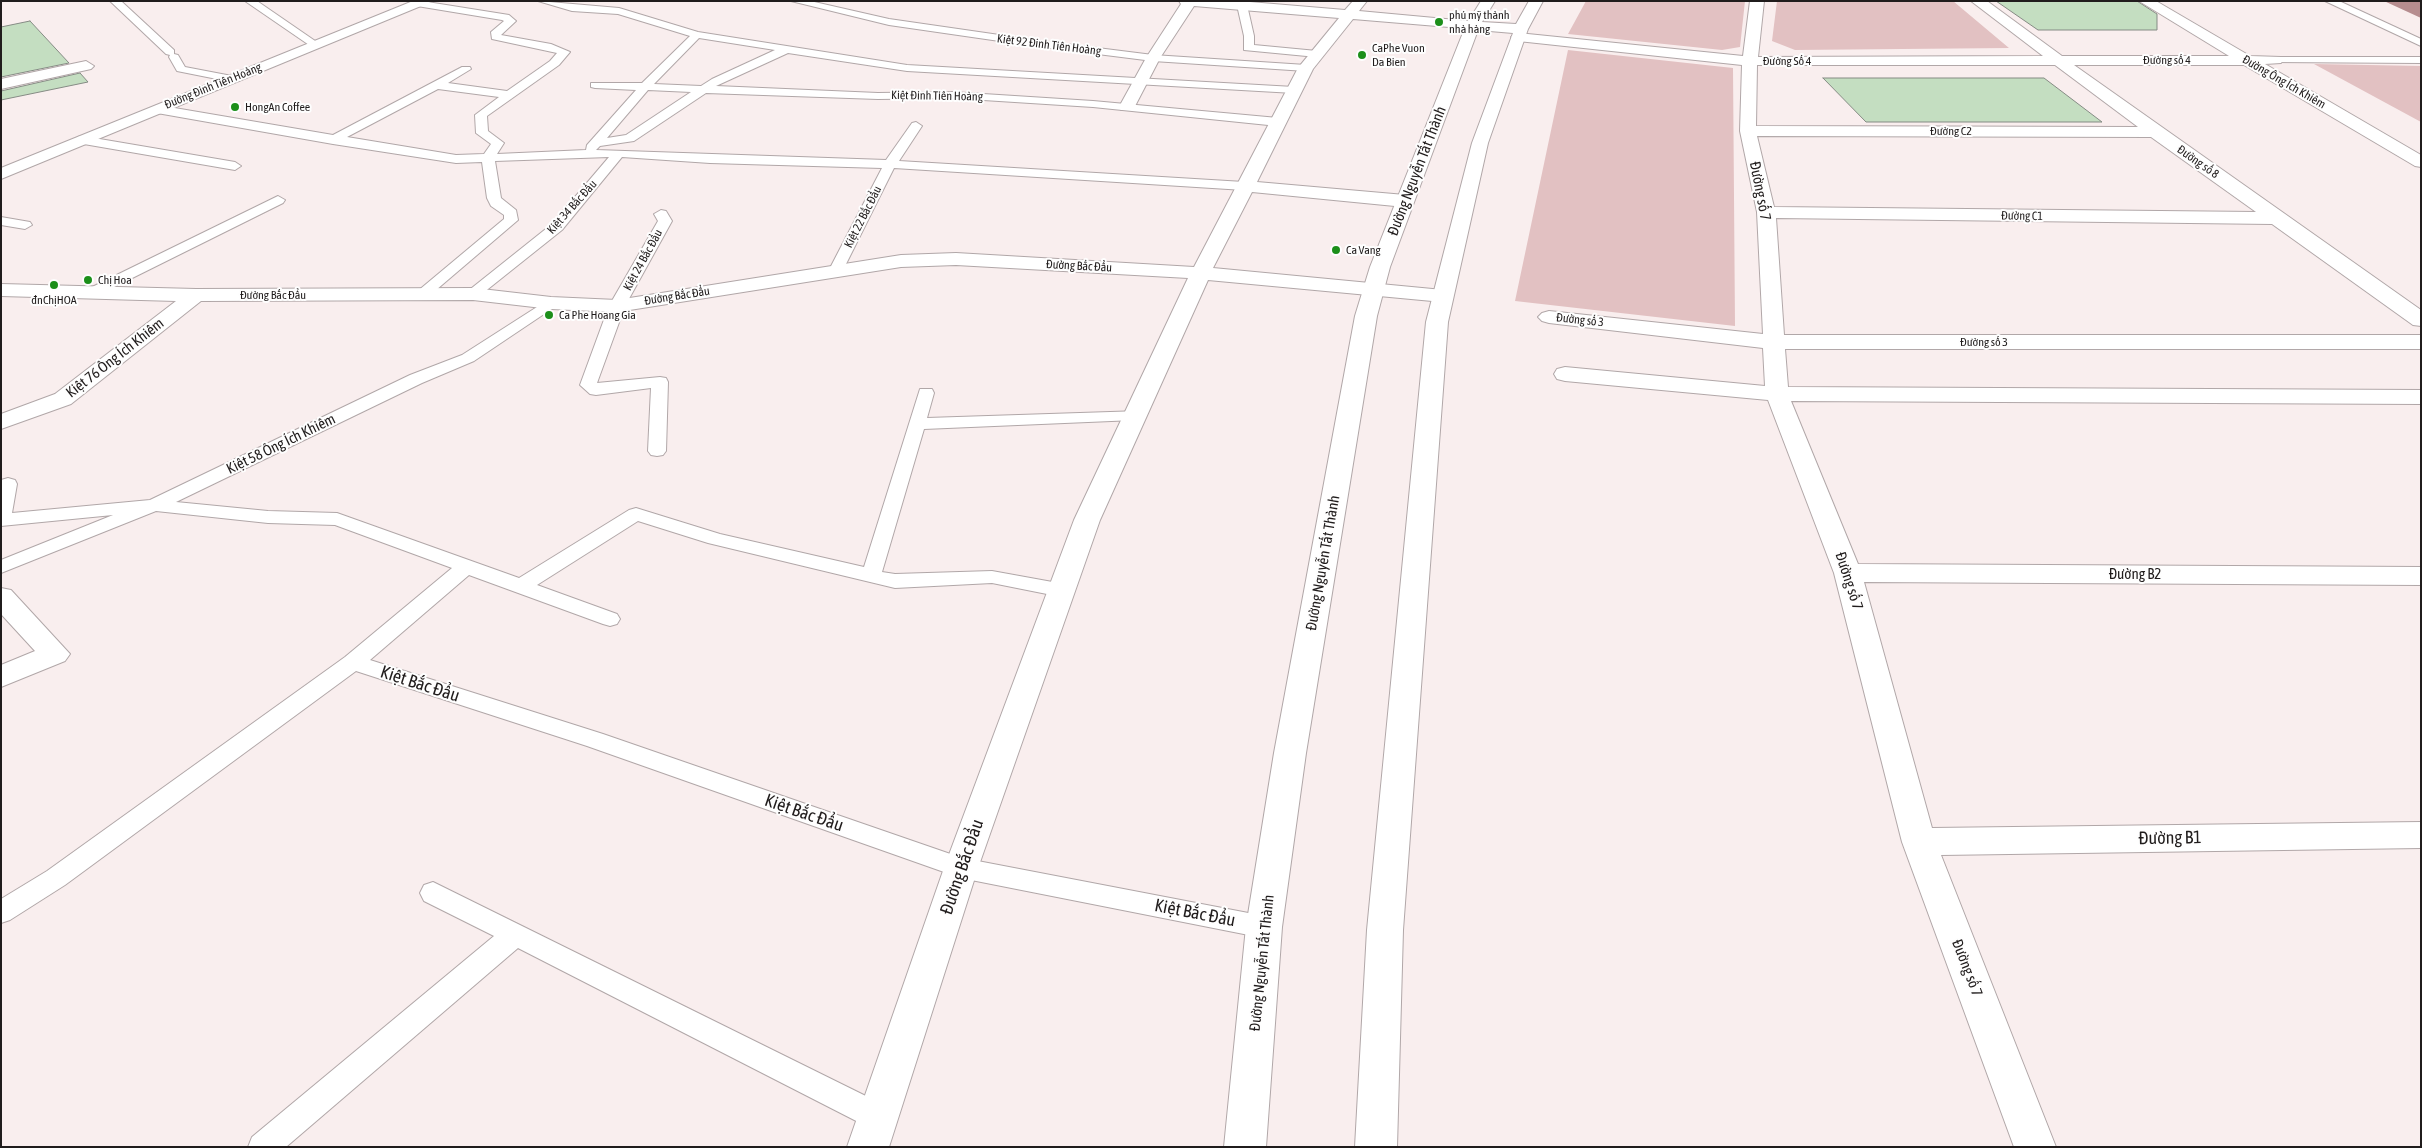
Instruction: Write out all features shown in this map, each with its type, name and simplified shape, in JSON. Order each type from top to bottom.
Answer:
[{"type":"street","points":[[1127,107],[1153,58],[1188,1]]},
{"type":"street","name":"Đường Số 4","points":[[1188,1],[1242,5],[1354,8],[1519,33],[1750,61],[2058,60]]},
{"type":"street","name":"Đường Nguyễn Tất Thành","points":[[1245,1147],[1264,926],[1292,744],[1366,316],[1373,289],[1405,201],[1473,25],[1488,1]]},
{"type":"street","points":[[1376,1147],[1385,930],[1436,332],[1480,143],[1519,33],[1536,1]]},
{"type":"street","name":"Đường số 7","points":[[1757,1],[1750,61],[1748,131],[1766,212],[1772,342],[1777,394],[1848,573],[1920,842],[2035,1147]]},
{"type":"street","name":"Đường số 8","points":[[1978,1],[2155,132],[2421,320]]},
{"type":"street","name":"Đường Ông Ích Khiêm","points":[[2146,1],[2421,162]]},
{"type":"street","name":"Đường Ông Ích Khiêm","points":[[2174,1],[2302,74]]},
{"type":"street","name":"Đường Đinh Tiên Hoàng","points":[[1,174],[420,2]]},
{"type":"street","name":"Đường Bắc Đẩu","points":[[868,1147],[961,868],[1087,520],[1201,273],[1244,186],[1306,70],[1354,8]]},
{"type":"street","name":"Đường số 4","points":[[2058,60],[2276,60]]},
{"type":"street","points":[[1,84],[86,66]]},
{"type":"street","name":"Đường C2","points":[[1748,131],[2155,132]]},
{"type":"street","points":[[1244,186],[1405,201]]},
{"type":"street","name":"Đường C1","points":[[1766,212],[2277,218]]},
{"type":"street","name":"Đường Bắc Đẩu","points":[[1,290],[89,294],[196,295],[473,294],[551,303],[617,306],[836,270],[917,260],[956,258],[1201,273],[1443,296]]},
{"type":"street","name":"Kiệt 76 Ông Ích Khiêm","points":[[1,422],[63,399],[196,295]]},
{"type":"street","name":"Đường số 3","points":[[1549,317],[1772,342],[2421,342]]},
{"type":"street","points":[[1565,374],[1777,394],[2421,397]]},
{"type":"street","name":"Đường B2","points":[[1848,573],[2421,576]]},
{"type":"street","points":[[1,597],[55,654],[1,677]]},
{"type":"street","name":"Đường B1","points":[[1920,842],[2421,835]]},
{"type":"lane","points":[[115,1],[172,54],[180,70],[232,79]]},
{"type":"lane","points":[[250,1],[316,46]]},
{"type":"lane","points":[[543,1],[572,8],[619,11],[697,35],[907,68],[1140,81],[1306,70]]},
{"type":"lane","name":"Kiệt 92 Đinh Tiên Hoàng","points":[[796,1],[889,22],[1153,58],[1306,70]]},
{"type":"lane","points":[[2330,1],[2421,42]]},
{"type":"lane","points":[[420,2],[505,17],[511,21],[496,32],[496,36],[547,46],[565,52],[555,63],[481,115],[482,133],[498,143],[488,158],[494,198],[511,213],[511,220],[424,293]]},
{"type":"lane","points":[[1242,5],[1249,36],[1248,48],[1306,70]]},
{"type":"lane","points":[[585,154],[645,87],[697,35]]},
{"type":"lane","points":[[596,142],[617,142],[630,138],[701,90],[785,50]]},
{"type":"lane","points":[[2276,60],[2421,60]]},
{"type":"lane","points":[[333,140],[466,69]]},
{"type":"lane","points":[[436,85],[510,95]]},
{"type":"lane","name":"Kiệt Đinh Tiên Hoàng","points":[[595,85],[878,96],[952,95],[1127,107],[1278,122]]},
{"type":"lane","points":[[156,109],[456,159],[619,153],[710,159],[890,164],[1244,186]]},
{"type":"lane","name":"Kiệt 22 Bắc Đẩu","points":[[836,270],[890,164],[916,126]]},
{"type":"lane","points":[[82,140],[235,166]]},
{"type":"lane","name":"Kiệt 34 Bắc Đẩu","points":[[473,294],[557,227],[619,153]]},
{"type":"lane","points":[[89,294],[278,200]]},
{"type":"lane","name":"Kiệt 24 Bắc Đẩu","points":[[617,306],[665,221],[661,214]]},
{"type":"lane","points":[[1,221],[25,224]]},
{"type":"lane","name":"Kiệt 58 Ông Ích Khiêm","points":[[1,567],[154,505],[416,379],[468,358],[551,303]]},
{"type":"lane","points":[[617,306],[588,386],[596,390],[660,382],[657,451]]},
{"type":"lane","points":[[870,576],[926,393]]},
{"type":"lane","points":[[917,424],[1135,415]]},
{"type":"lane","points":[[1,486],[8,484],[1,519],[154,505],[268,517],[337,519],[610,619]]},
{"type":"lane","points":[[521,586],[636,514],[715,539],[895,581],[992,577],[1062,590]]},
{"type":"lane","points":[[1,912],[56,878],[159,801],[354,662],[467,566]]},
{"type":"lane","name":"Kiệt Bắc Đẩu","points":[[354,662],[595,740],[961,868],[1264,926]]},
{"type":"lane","points":[[434,894],[878,1117]]},
{"type":"lane","points":[[263,1147],[516,935]]},
{"type":"shaded area","points":[[1586,1],[1745,1],[1740,47],[1722,50],[1568,34]]},
{"type":"shaded area","points":[[1777,1],[1953,1],[2009,48],[1795,50],[1772,41]]},
{"type":"shaded area","points":[[2384,1],[2421,1],[2421,18]]},
{"type":"shaded area","points":[[1568,50],[1733,68],[1735,326],[1515,301]]},
{"type":"shaded area","points":[[2314,64],[2421,66],[2421,122]]},
{"type":"building","points":[[1996,1],[2137,1],[2157,14],[2157,30],[2038,30]]},
{"type":"building","points":[[30,21],[69,63],[1,77],[1,27]]},
{"type":"building","points":[[80,73],[88,82],[1,100],[1,91]]},
{"type":"building","points":[[1823,78],[2044,78],[2102,122],[1866,122]]},
{"type":"place","name":"phú mỹ thành nhà hàng","points":[[1439,22]]},
{"type":"place","name":"CaPhe Vuon Da Bien","points":[[1362,55]]},
{"type":"place","name":"HongAn Coffee","points":[[235,107]]},
{"type":"place","name":"Ca Vang","points":[[1336,250]]},
{"type":"place","name":"Chị Hoa","points":[[88,280]]},
{"type":"place","name":"đnChịHOA","points":[[54,285]]},
{"type":"place","name":"Ca Phe Hoang Gia","points":[[549,315]]}]
